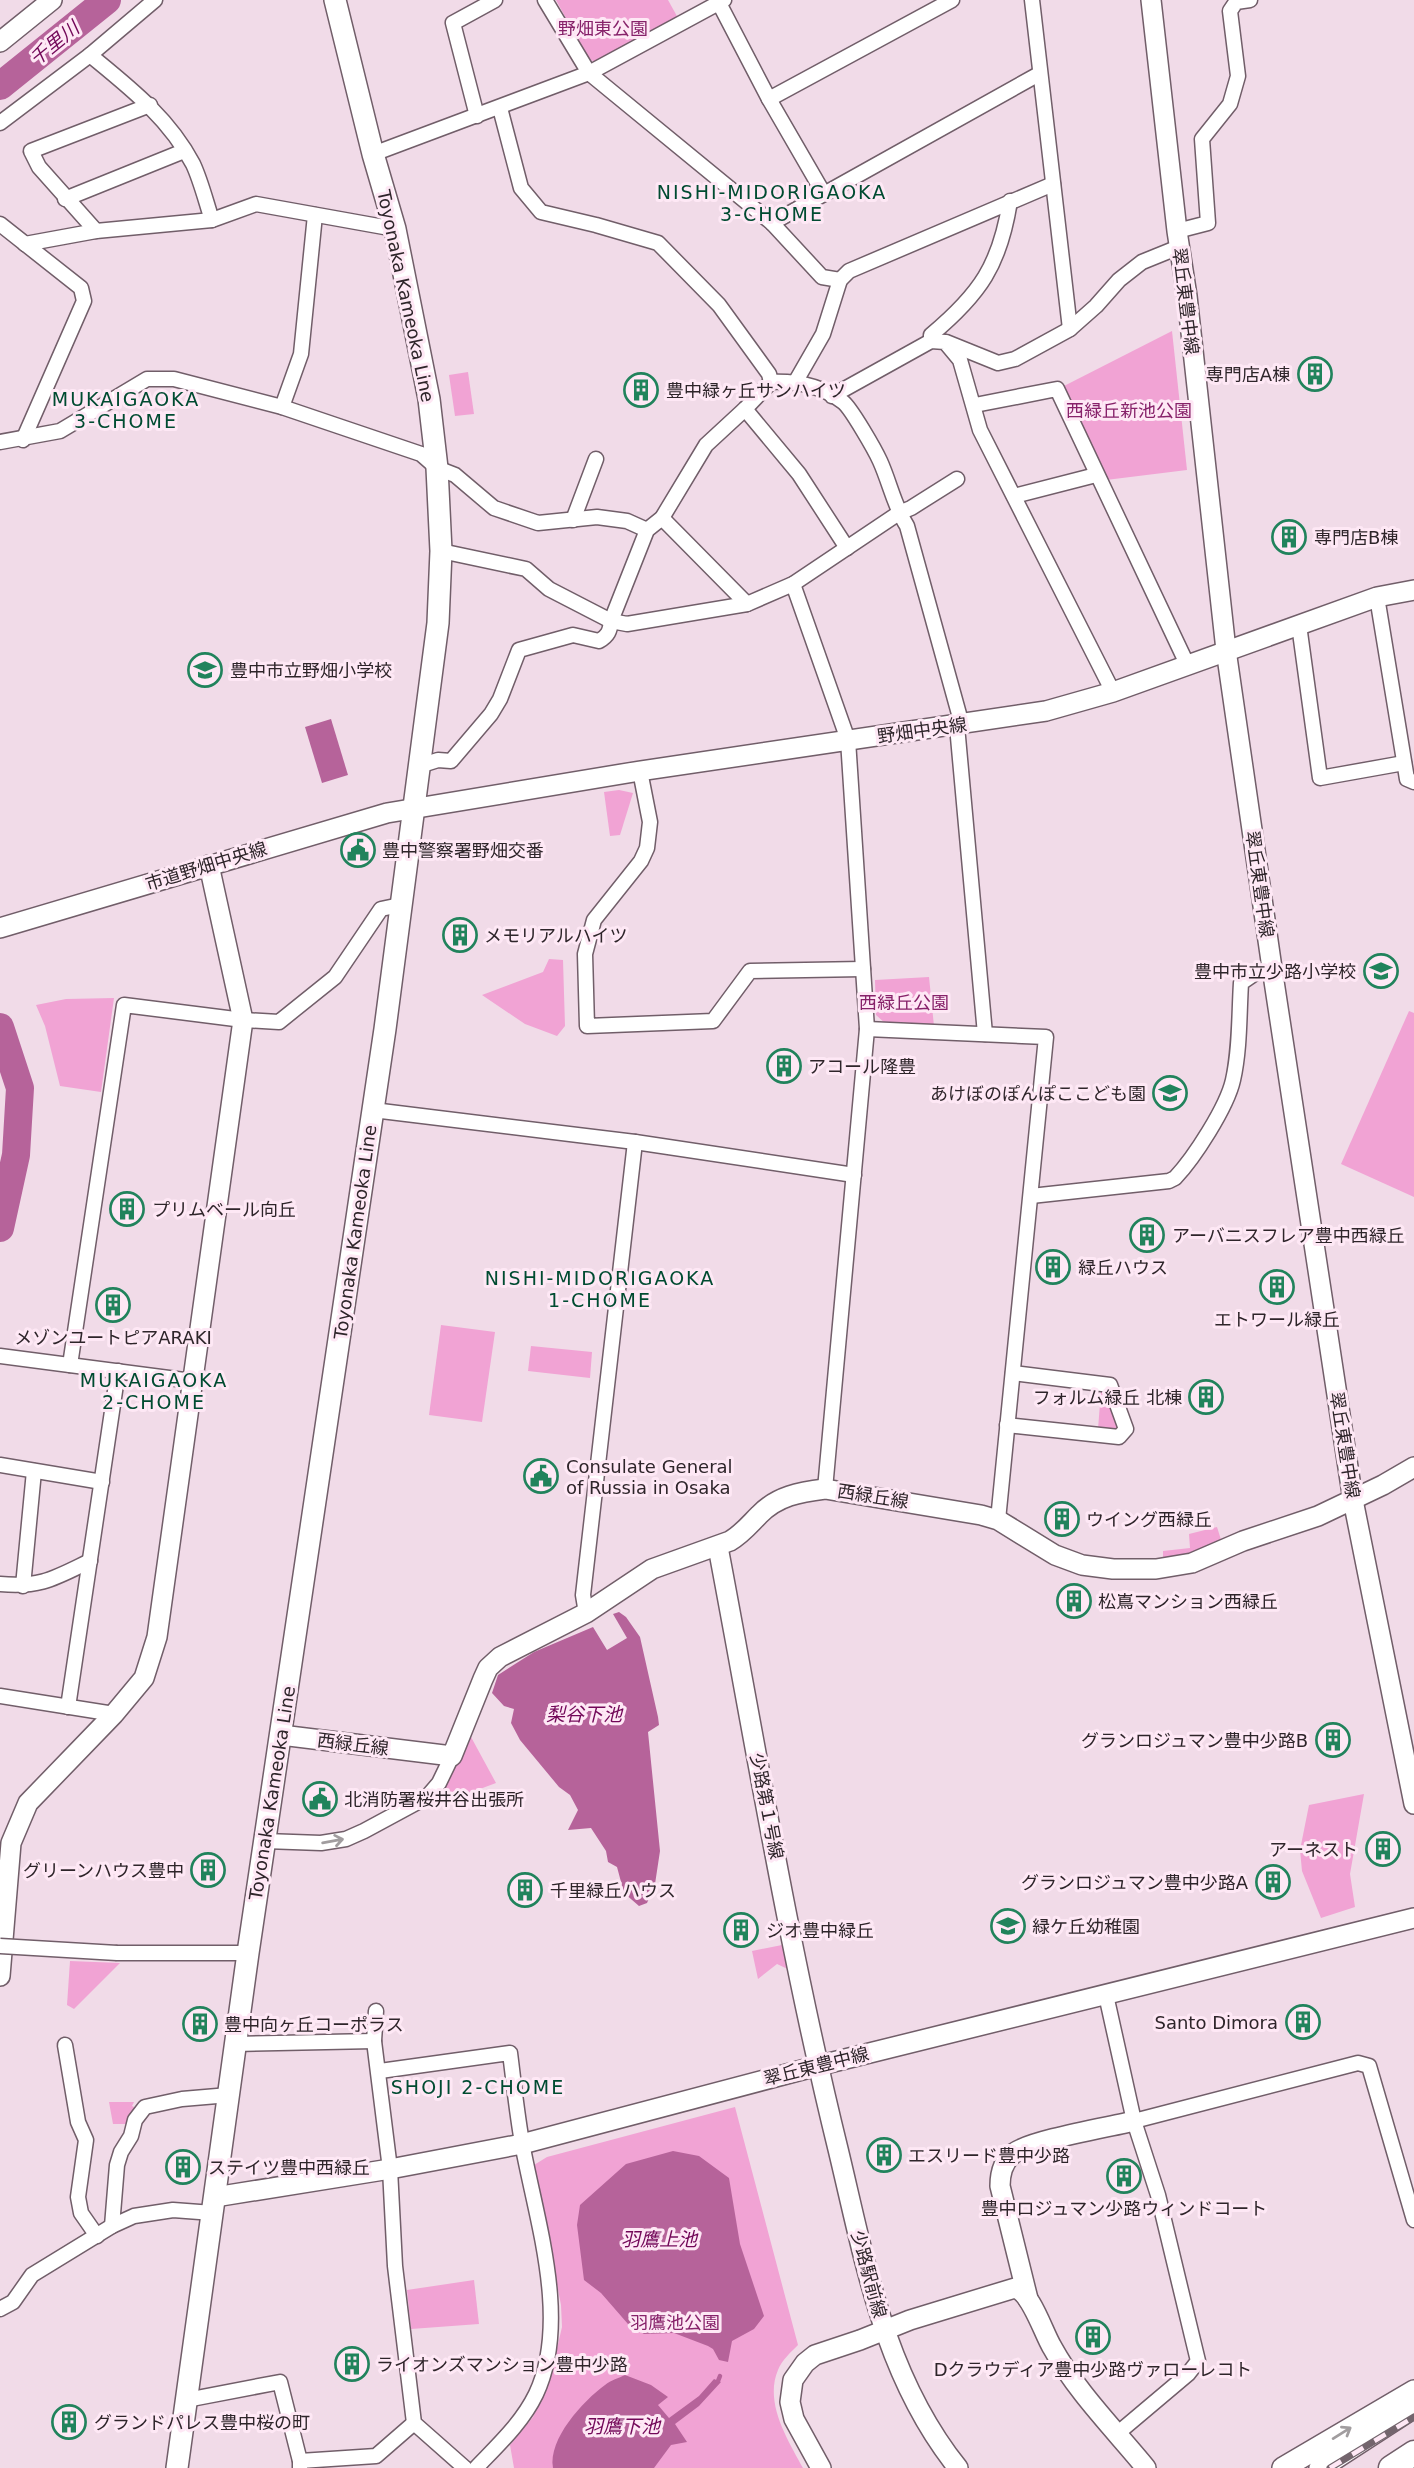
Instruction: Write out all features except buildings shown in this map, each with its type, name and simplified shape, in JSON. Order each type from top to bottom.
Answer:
[{"type":"highway","points":[[1391,2468],[1414,2453]]},
{"type":"main road","name":"Toyonaka Kameoka Line","points":[[177,2468],[248,1953],[373,1110],[438,623],[441,551],[437,468],[427,386],[395,229],[373,154],[335,0]]},
{"type":"main road","points":[[1283,2468],[1414,2391]]},
{"type":"main road","points":[[1320,2468],[1414,2407]]},
{"type":"street","points":[[0,42],[52,0]]},
{"type":"street","points":[[0,123],[90,55],[155,0]]},
{"type":"street","points":[[477,117],[453,23],[495,0]]},
{"type":"street","points":[[545,0],[589,73],[772,223],[822,277],[840,280]]},
{"type":"street","points":[[769,99],[952,0]]},
{"type":"street","points":[[1032,0],[1070,329]]},
{"type":"street","name":"翠丘東豊中線","points":[[1151,0],[1226,650],[1272,968],[1353,1500],[1414,1804]]},
{"type":"street","points":[[832,396],[938,342],[998,363],[1015,359],[1070,329],[1096,306],[1119,280],[1142,262],[1208,223],[1202,139],[1230,104],[1238,76],[1230,11],[1236,2],[1250,0]]},
{"type":"street","points":[[373,154],[589,73],[721,1],[769,99],[824,194]]},
{"type":"street","points":[[90,55],[150,105],[184,150],[193,165],[212,220]]},
{"type":"street","points":[[772,223],[1039,74]]},
{"type":"street","points":[[96,231],[39,167],[31,151],[150,105]]},
{"type":"street","points":[[500,108],[521,188],[541,212],[658,243],[719,305],[769,374],[771,382]]},
{"type":"street","points":[[65,199],[184,150]]},
{"type":"street","points":[[796,381],[823,334],[840,280],[849,271],[1052,184]]},
{"type":"street","points":[[1010,201],[1005,231],[992,265],[968,303],[931,335],[960,360],[980,430],[1113,692]]},
{"type":"street","points":[[25,244],[96,231],[212,220],[256,204],[395,229]]},
{"type":"street","points":[[282,407],[301,354],[315,215]]},
{"type":"street","points":[[0,224],[81,288],[84,301],[23,440]]},
{"type":"street","points":[[0,442],[23,440],[60,431],[147,379],[174,379],[282,407],[421,454],[437,468],[455,475],[494,508],[538,523],[597,517],[627,521],[647,530]]},
{"type":"street","points":[[419,766],[438,760],[451,761],[491,714],[500,699],[519,650],[573,635],[599,641],[610,631],[611,621],[647,530],[662,518],[706,445],[771,382],[796,381],[832,396],[845,403],[880,461],[899,513],[907,526],[959,714],[957,726],[985,1034]]},
{"type":"street","points":[[975,405],[1057,389],[1187,664]]},
{"type":"street","points":[[746,409],[799,474],[847,548]]},
{"type":"street","points":[[573,520],[596,459]]},
{"type":"street","points":[[1014,496],[1096,475]]},
{"type":"street","points":[[441,551],[526,569],[549,589],[611,621],[627,624],[747,604],[793,584],[899,513],[957,479]]},
{"type":"street","points":[[662,518],[747,604]]},
{"type":"street","points":[[793,584],[848,740],[867,1029],[825,1489]]},
{"type":"street","name":"野畑中央線","points":[[414,808],[640,771],[1046,711],[1113,692],[1377,597],[1414,590]]},
{"type":"street","points":[[1377,597],[1407,779],[1414,782]]},
{"type":"street","points":[[1299,625],[1320,778],[1404,763]]},
{"type":"street","points":[[640,771],[650,822],[647,848],[641,861],[594,920],[585,954],[587,1026],[713,1021],[750,971],[863,969]]},
{"type":"street","name":"市道野畑中央線","points":[[0,928],[387,813],[414,808]]},
{"type":"street","points":[[209,865],[243,1020],[157,1637],[144,1678],[114,1714],[27,1803],[11,1843],[1,1950],[248,1953]]},
{"type":"street","points":[[71,1365],[124,1005],[279,1022],[335,977],[381,909],[400,905]]},
{"type":"street","points":[[1031,1196],[1169,1181],[1175,1178],[1209,1131],[1229,1092],[1236,1056],[1241,982],[1256,972],[1272,968]]},
{"type":"street","points":[[867,1029],[1046,1037],[998,1520]]},
{"type":"street","points":[[373,1110],[635,1142],[854,1175]]},
{"type":"street","points":[[586,1613],[583,1595],[635,1142]]},
{"type":"street","points":[[0,1356],[192,1381]]},
{"type":"street","points":[[68,1707],[118,1371]]},
{"type":"street","points":[[1007,1425],[1119,1437],[1126,1429],[1110,1385],[1013,1373]]},
{"type":"street","points":[[0,1465],[102,1482]]},
{"type":"street","name":"西緑丘線","points":[[281,1735],[452,1756],[483,1679],[493,1662],[515,1648],[586,1613],[652,1569],[718,1547],[740,1535],[758,1515],[780,1499],[802,1492],[825,1489],[970,1512],[998,1520],[1042,1548],[1067,1560],[1096,1567],[1156,1569],[1192,1563],[1243,1541],[1318,1516],[1414,1467]]},
{"type":"street","points":[[23,1586],[34,1471]]},
{"type":"street","name":"少路第１号線","points":[[718,1547],[817,2066]]},
{"type":"street","points":[[0,1584],[23,1586],[44,1583],[90,1561]]},
{"type":"street","points":[[0,1696],[114,1714]]},
{"type":"street","points":[[265,1841],[321,1843],[346,1839],[364,1831],[427,1797],[439,1783],[452,1756]]},
{"type":"street","name":"翠丘東豊中線","points":[[214,2205],[522,2144],[817,2066],[1414,1919]]},
{"type":"street","points":[[1106,1995],[1135,2121],[1158,2195],[1198,2361],[1188,2374],[1118,2433]]},
{"type":"street","points":[[376,2011],[374,2040],[380,2071],[390,2169],[395,2266],[414,2423],[465,2468]]},
{"type":"street","points":[[236,2044],[374,2040]]},
{"type":"street","points":[[65,2045],[78,2122],[86,2140],[78,2197],[81,2213],[97,2236]]},
{"type":"street","points":[[380,2071],[510,2053],[522,2144],[551,2292],[550,2347],[537,2393],[514,2428],[476,2468]]},
{"type":"street","points":[[1146,2468],[1064,2367],[1028,2299],[1000,2186],[1000,2176],[1006,2161],[1021,2148],[1358,2063],[1369,2066],[1414,2220]]},
{"type":"street","name":"少路駅前線","points":[[817,2066],[876,2310],[895,2360],[925,2420],[958,2468]]},
{"type":"street","points":[[112,2225],[117,2165],[135,2120],[145,2107],[182,2099],[229,2095]]},
{"type":"street","points":[[0,2309],[12,2302],[32,2275],[112,2225],[134,2216],[214,2205]]},
{"type":"street","points":[[821,2468],[794,2419],[790,2402],[793,2381],[805,2362],[815,2355],[1010,2288],[1019,2288],[1028,2299]]},
{"type":"street","points":[[186,2400],[280,2382],[300,2464],[376,2456],[414,2423]]},
{"type":"green space","name":"野畑東公園","points":[[556,0],[668,0],[678,18],[596,62],[588,59]]},
{"type":"green space","name":"西緑丘新池公園","points":[[1172,331],[1187,470],[1106,480],[1062,387]]},
{"type":"green space","points":[[468,372],[474,414],[455,416],[449,375]]},
{"type":"green space","points":[[619,790],[633,793],[620,835],[610,836],[604,792]]},
{"type":"green space","points":[[549,959],[563,960],[565,1026],[557,1036],[525,1024],[482,995],[543,972]]},
{"type":"green space","name":"西緑丘公園","points":[[929,977],[934,1026],[886,1024],[876,1015],[875,980]]},
{"type":"green space","points":[[114,998],[101,1092],[60,1086],[45,1026],[36,1005],[66,999]]},
{"type":"green space","points":[[1409,1011],[1414,1013],[1414,1197],[1341,1164]]},
{"type":"green space","points":[[441,1325],[495,1332],[482,1422],[429,1415]]},
{"type":"green space","points":[[531,1346],[592,1352],[590,1378],[528,1371]]},
{"type":"green space","points":[[1101,1391],[1110,1395],[1121,1427],[1118,1432],[1098,1429]]},
{"type":"green space","points":[[1217,1527],[1222,1543],[1195,1555],[1163,1562],[1163,1551],[1190,1548],[1189,1534]]},
{"type":"green space","points":[[471,1737],[496,1783],[429,1808],[442,1793]]},
{"type":"green space","points":[[1364,1794],[1350,1874],[1355,1907],[1321,1918],[1302,1871],[1300,1850],[1309,1805]]},
{"type":"green space","points":[[787,1944],[792,1971],[777,1964],[758,1979],[752,1951]]},
{"type":"green space","points":[[70,1961],[120,1963],[74,2009],[67,2005]]},
{"type":"green space","points":[[109,2102],[134,2102],[132,2106],[136,2108],[129,2124],[113,2124]]},
{"type":"green space","name":"羽鷹池公園","points":[[735,2107],[798,2345],[780,2366],[774,2383],[774,2395],[780,2421],[803,2468],[514,2468],[510,2445],[533,2417],[541,2400],[551,2374],[562,2327],[561,2305],[534,2165],[547,2157]]},
{"type":"green space","points":[[474,2280],[479,2324],[411,2329],[407,2290]]},
{"type":"water","points":[[331,719],[348,775],[322,783],[305,727]]},
{"type":"water","name":"梨谷下池","points":[[619,1612],[626,1617],[640,1637],[659,1725],[648,1732],[660,1851],[655,1884],[647,1903],[639,1906],[624,1893],[617,1867],[608,1862],[606,1851],[591,1828],[568,1830],[578,1810],[570,1795],[559,1787],[520,1740],[511,1723],[514,1709],[504,1706],[492,1693],[498,1675],[534,1652],[593,1627],[607,1650],[627,1638],[613,1614]]},
{"type":"water","name":"羽鷹上池","points":[[673,2151],[699,2156],[729,2178],[740,2244],[764,2316],[754,2329],[732,2341],[728,2362],[719,2360],[708,2346],[674,2333],[644,2334],[628,2324],[601,2293],[584,2280],[577,2225],[580,2205],[626,2164]]},
{"type":"water","name":"羽鷹下池","points":[[625,2375],[651,2385],[668,2397],[658,2405],[669,2418],[699,2396],[714,2379],[721,2382],[699,2406],[675,2424],[687,2442],[671,2445],[654,2468],[553,2468],[556,2445],[569,2422],[596,2392]]},
{"type":"waterway","name":"千里川","points":[[0,86],[107,0]]},
{"type":"waterway","name":"千里川","points":[[0,1027],[20,1088],[16,1155],[0,1228]]},
{"type":"waterway","points":[[718,2381],[720,2376]]},
{"type":"railway","points":[[1330,2468],[1414,2417]]},
{"type":"place","name":"専門店A棟","points":[[1315,374]]},
{"type":"place","name":"豊中緑ヶ丘サンハイツ","points":[[641,390]]},
{"type":"place","name":"専門店B棟","points":[[1289,537]]},
{"type":"place","name":"豊中市立野畑小学校","points":[[205,670]]},
{"type":"place","name":"豊中警察署野畑交番","points":[[358,850]]},
{"type":"place","name":"メモリアルハイツ","points":[[460,935]]},
{"type":"place","name":"豊中市立少路小学校","points":[[1381,971]]},
{"type":"place","name":"アコール隆豊","points":[[784,1066]]},
{"type":"place","name":"あけぼのぽんぽここども園","points":[[1170,1093]]},
{"type":"place","name":"プリムベール向丘","points":[[127,1209]]},
{"type":"place","name":"アーバニスフレア豊中西緑丘","points":[[1147,1235]]},
{"type":"place","name":"緑丘ハウス","points":[[1053,1267]]},
{"type":"place","name":"エトワール緑丘","points":[[1277,1287]]},
{"type":"place","name":"メゾンユートピアARAKI","points":[[113,1305]]},
{"type":"place","name":"フォルム緑丘 北棟","points":[[1206,1397]]},
{"type":"place","name":"Consulate General of Russia in Osaka","points":[[541,1476]]},
{"type":"place","name":"ウイング西緑丘","points":[[1062,1519]]},
{"type":"place","name":"松嶌マンション西緑丘","points":[[1074,1601]]},
{"type":"place","name":"グランロジュマン豊中少路B","points":[[1333,1740]]},
{"type":"place","name":"北消防署桜井谷出張所","points":[[320,1799]]},
{"type":"place","name":"アーネスト","points":[[1383,1849]]},
{"type":"place","name":"グリーンハウス豊中","points":[[208,1870]]},
{"type":"place","name":"グランロジュマン豊中少路A","points":[[1273,1882]]},
{"type":"place","name":"千里緑丘ハウス","points":[[525,1890]]},
{"type":"place","name":"緑ケ丘幼稚園","points":[[1008,1926]]},
{"type":"place","name":"ジオ豊中緑丘","points":[[741,1930]]},
{"type":"place","name":"Santo Dimora","points":[[1303,2022]]},
{"type":"place","name":"豊中向ヶ丘コーポラス","points":[[200,2024]]},
{"type":"place","name":"エスリード豊中少路","points":[[884,2155]]},
{"type":"place","name":"ステイツ豊中西緑丘","points":[[183,2167]]},
{"type":"place","name":"豊中ロジュマン少路ウィンドコート","points":[[1124,2176]]},
{"type":"place","name":"Dクラウディア豊中少路ヴァローレコト","points":[[1093,2337]]},
{"type":"place","name":"ライオンズマンション豊中少路","points":[[352,2364]]},
{"type":"place","name":"グランドパレス豊中桜の町","points":[[69,2422]]},
{"type":"district","name":"NISHI-MIDORIGAOKA 3-CHOME","points":[[772,203]]},
{"type":"district","name":"MUKAIGAOKA 3-CHOME","points":[[126,410]]},
{"type":"district","name":"NISHI-MIDORIGAOKA 1-CHOME","points":[[600,1289]]},
{"type":"district","name":"MUKAIGAOKA 2-CHOME","points":[[154,1391]]},
{"type":"district","name":"SHOJI 2-CHOME","points":[[478,2087]]}]
